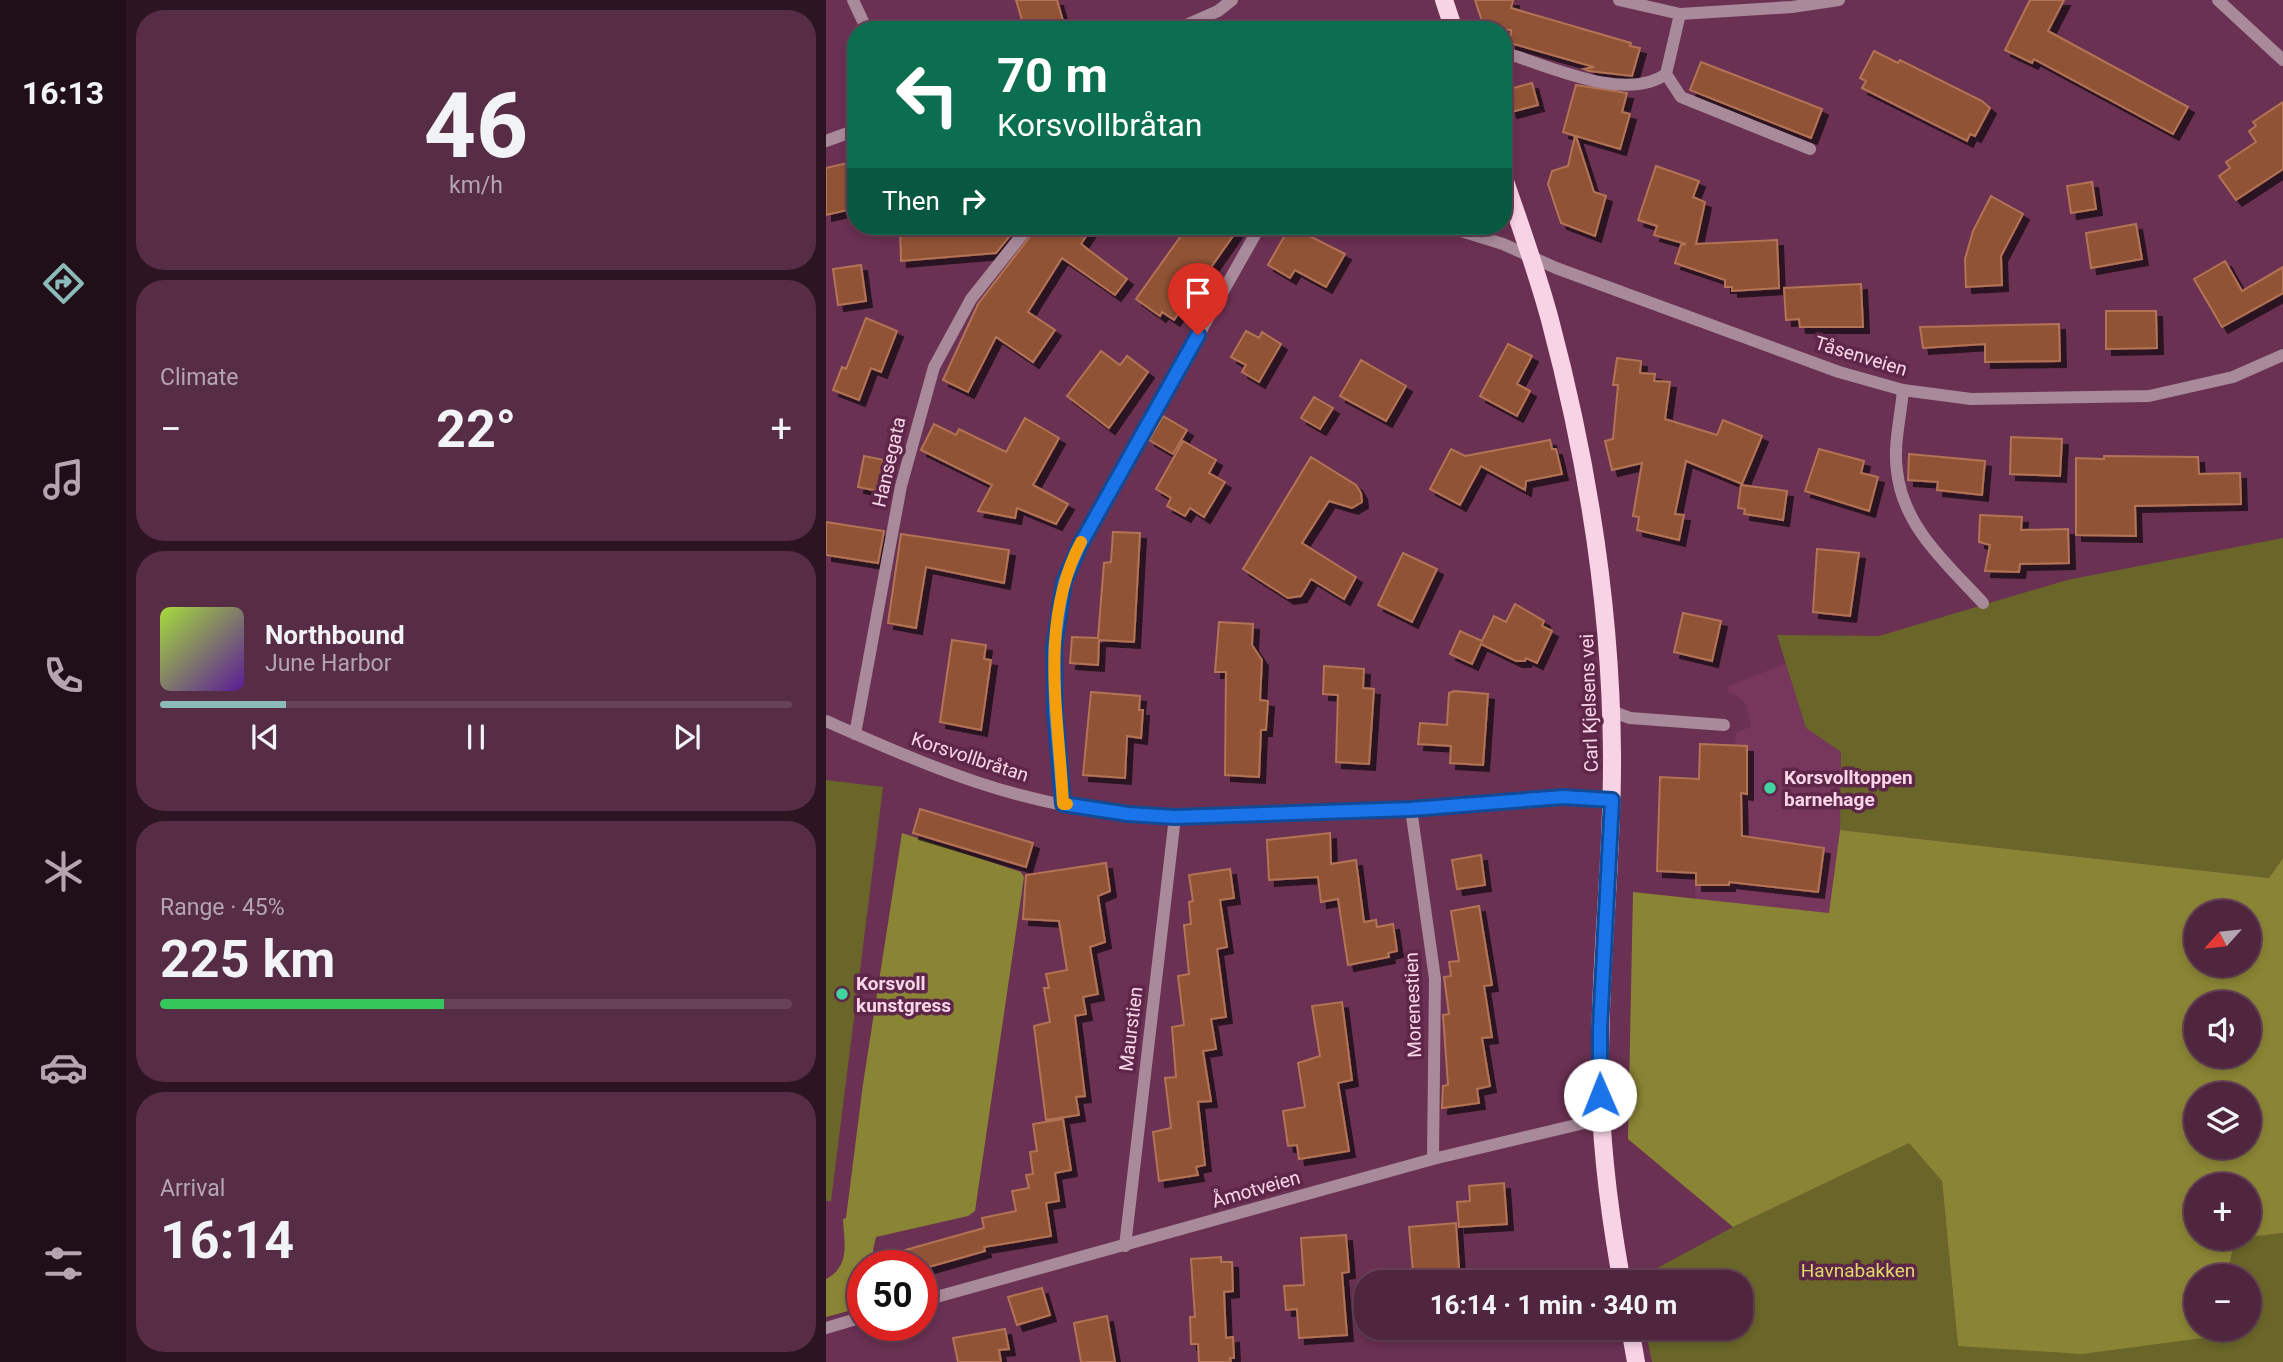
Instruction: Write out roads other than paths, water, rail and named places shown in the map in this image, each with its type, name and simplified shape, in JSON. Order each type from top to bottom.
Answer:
[{"type":"main road","points":[[1444,0],[1451,21]]},
{"type":"main road","name":"Carl Kjelsens vei","points":[[1512,201],[1531,257],[1578,433],[1596,531],[1606,610],[1612,800],[1600,1028],[1601,1119],[1605,1172],[1620,1270]]},
{"type":"main road","points":[[1632,1340],[1636,1362]]},
{"type":"street","points":[[853,0],[863,21]]},
{"type":"street","points":[[1195,21],[1218,11],[1232,0]]},
{"type":"street","points":[[1619,0],[1680,13],[1792,7],[1839,0]]},
{"type":"street","points":[[2218,0],[2283,60]]},
{"type":"street","points":[[1680,13],[1666,74],[1681,97],[1810,149]]},
{"type":"street","points":[[1512,55],[1623,86],[1641,86],[1666,74]]},
{"type":"street","points":[[826,141],[847,133]]},
{"type":"street","name":"Hansegata","points":[[855,734],[901,486],[933,368],[971,299],[1022,235]]},
{"type":"street","points":[[1063,804],[1055,712],[1054,648],[1064,582],[1080,545],[1255,235]]},
{"type":"street","name":"Tåsenveien","points":[[1474,235],[1839,372],[1903,390],[1971,399],[2149,396],[2233,377],[2283,355]]},
{"type":"street","points":[[1903,390],[1896,470],[1905,506],[1933,550],[1983,604]]},
{"type":"street","points":[[1611,711],[1630,718],[1724,725]]},
{"type":"street","name":"Korsvollbråtan","points":[[826,721],[949,775],[982,786],[1063,804],[1128,814],[1175,817],[1411,809],[1563,797],[1612,800]]},
{"type":"street","name":"Morenestien","points":[[1411,809],[1435,979],[1433,1160]]},
{"type":"street","name":"Maurstien","points":[[1125,1246],[1175,817]]},
{"type":"street","name":"Åmotveien","points":[[938,1297],[1433,1160],[1601,1119]]},
{"type":"street","points":[[826,1328],[847,1322]]},
{"type":"place","name":"Korsvolltoppen barnehage","points":[[1770,788]]},
{"type":"place","name":"Korsvoll kunstgress","points":[[842,994]]},
{"type":"park label","name":"Havnabakken","points":[[1858,1270]]}]
